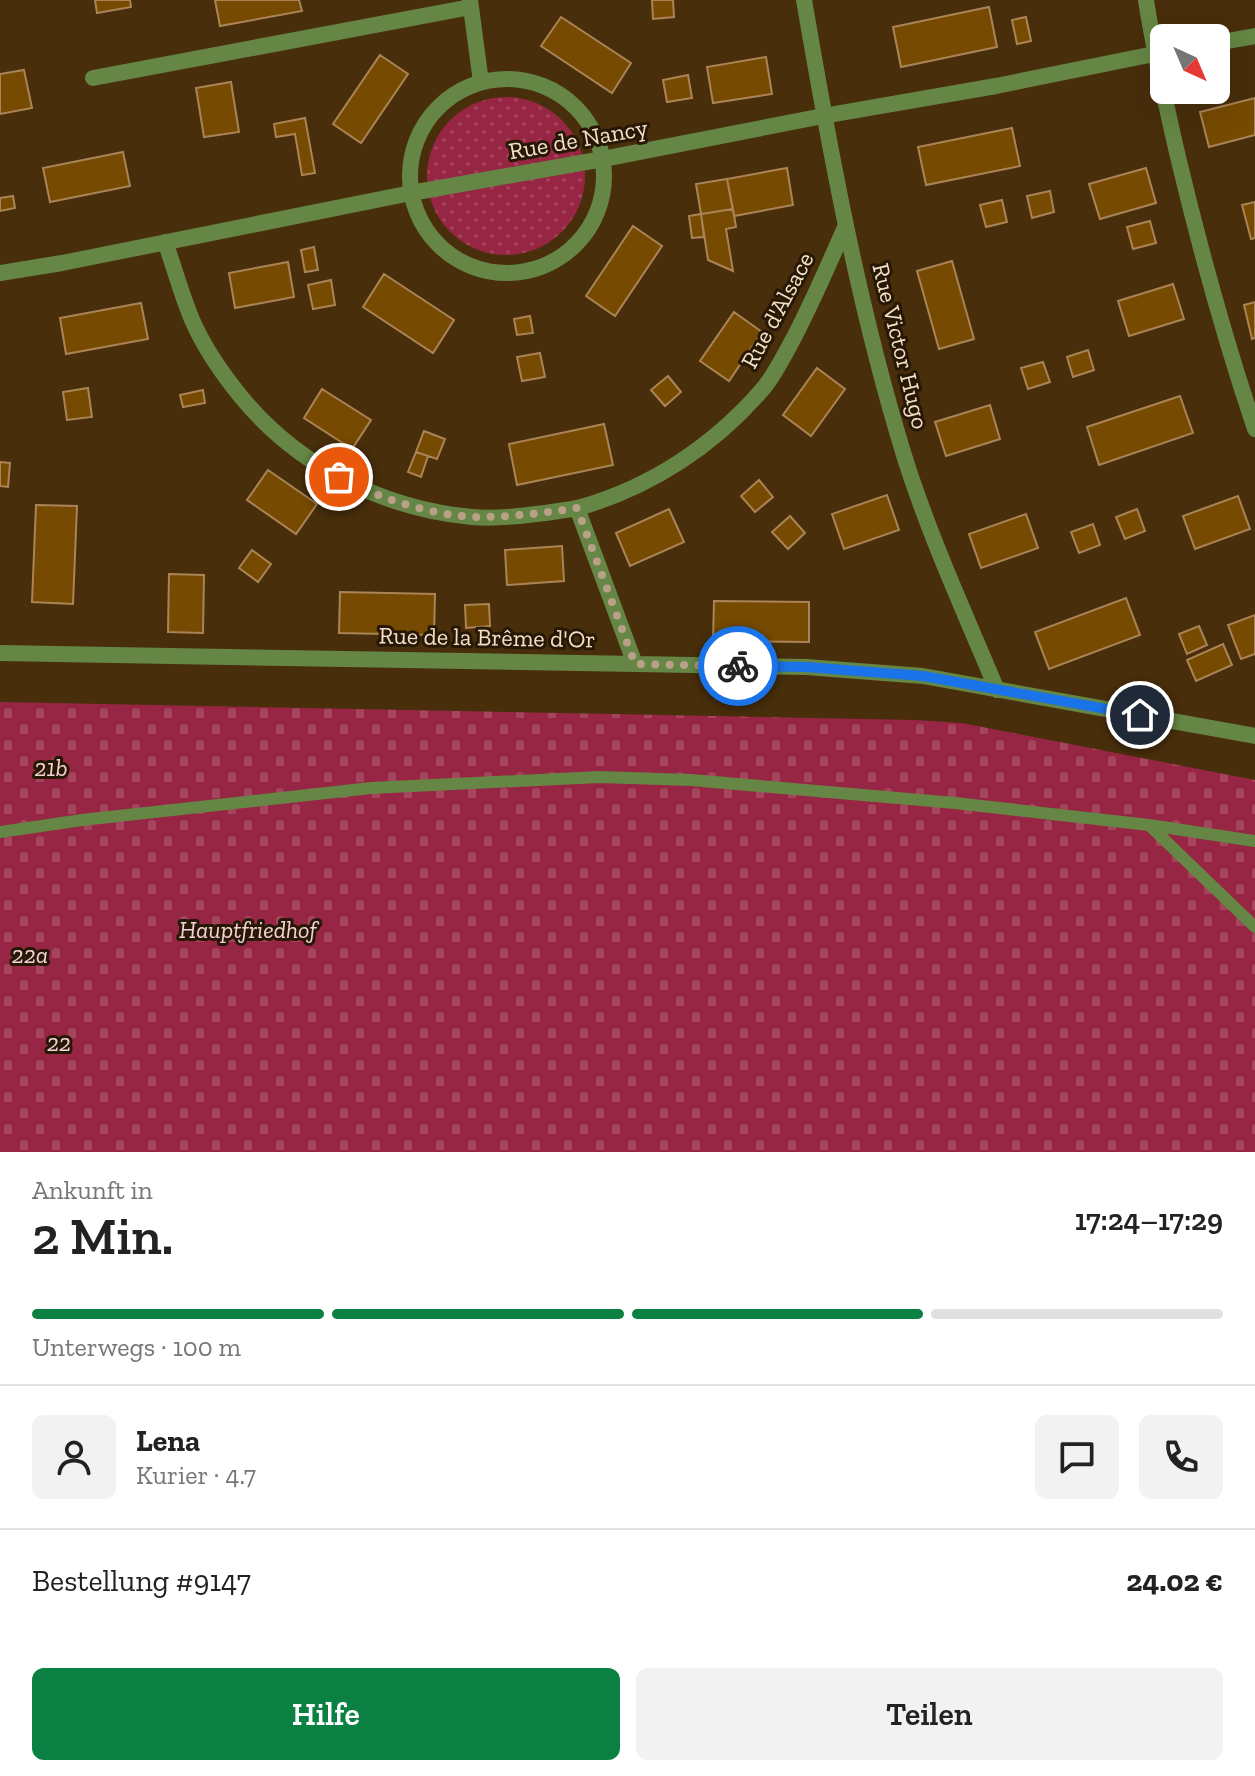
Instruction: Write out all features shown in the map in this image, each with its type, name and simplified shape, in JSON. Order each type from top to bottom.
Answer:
[{"type":"street","name":"Rue Victor Hugo","points":[[804,0],[823,116],[878,362],[904,453],[935,543],[997,690]]},
{"type":"street","points":[[1146,0],[1152,24]]},
{"type":"street","points":[[93,78],[471,3],[481,82]]},
{"type":"street","points":[[1230,40],[1255,36]]},
{"type":"street","name":"Rue de Nancy","points":[[0,273],[1150,55]]},
{"type":"street","points":[[508,79],[534,83],[559,94],[580,111],[594,134],[603,159],[603,190],[594,219],[576,243],[552,262],[523,272],[493,272],[464,264],[439,246],[421,222],[411,193],[410,165],[417,137],[433,113],[454,94],[481,82],[508,79]]},
{"type":"street","points":[[1170,104],[1198,239],[1231,359],[1255,429]]},
{"type":"street","name":"Rue d'Alsace","points":[[165,242],[193,321],[223,372],[277,435],[319,466],[360,488],[416,508],[474,517],[525,515],[577,508],[656,477],[698,450],[763,388],[810,308],[846,225]]},
{"type":"street","points":[[577,508],[635,664]]},
{"type":"street","name":"Rue de la Brême d'Or","points":[[0,653],[806,667],[890,672],[1255,736]]},
{"type":"lane","points":[[0,832],[371,788],[599,777],[691,780],[924,800],[1149,825],[1255,841]]},
{"type":"lane","points":[[1149,825],[1255,927]]},
{"type":"green space","points":[[506,97],[536,103],[562,120],[579,146],[585,176],[579,206],[562,232],[536,249],[506,255],[476,249],[450,232],[433,206],[427,176],[433,146],[450,120],[476,103]]},
{"type":"green space","name":"Hauptfriedhof","points":[[0,702],[916,720],[962,723],[1255,780],[1255,1152],[0,1152]]},
{"type":"building","points":[[95,0],[130,0],[131,7],[97,13]]},
{"type":"building","points":[[215,0],[299,0],[302,11],[220,26]]},
{"type":"building","points":[[652,0],[673,0],[674,17],[653,19]]},
{"type":"building","points":[[989,7],[997,47],[901,67],[893,27]]},
{"type":"building","points":[[561,17],[631,63],[612,93],[541,46]]},
{"type":"building","points":[[1026,17],[1031,41],[1017,44],[1012,20]]},
{"type":"building","points":[[380,55],[408,74],[361,143],[333,124]]},
{"type":"building","points":[[766,57],[772,94],[713,103],[707,67]]},
{"type":"building","points":[[24,70],[32,108],[0,114],[0,74]]},
{"type":"building","points":[[688,75],[692,98],[667,102],[663,80]]},
{"type":"building","points":[[231,82],[239,132],[204,137],[196,88]]},
{"type":"building","points":[[1255,98],[1255,135],[1209,147],[1200,112]]},
{"type":"building","points":[[305,118],[315,173],[302,175],[295,134],[276,137],[274,124]]},
{"type":"building","points":[[1012,128],[1020,166],[926,185],[918,147]]},
{"type":"building","points":[[123,152],[130,186],[50,202],[43,168]]},
{"type":"building","points":[[787,168],[793,205],[734,216],[727,179]]},
{"type":"building","points":[[1146,168],[1156,203],[1100,219],[1089,184]]},
{"type":"building","points":[[727,179],[733,209],[701,214],[696,184]]},
{"type":"building","points":[[1050,191],[1054,212],[1032,218],[1027,196]]},
{"type":"building","points":[[13,196],[15,208],[0,211],[0,198]]},
{"type":"building","points":[[1002,200],[1007,222],[986,227],[980,205]]},
{"type":"building","points":[[1255,202],[1255,238],[1251,239],[1242,205]]},
{"type":"building","points":[[733,209],[736,227],[726,229],[733,271],[708,260],[701,214]]},
{"type":"building","points":[[701,214],[704,237],[692,238],[689,216]]},
{"type":"building","points":[[1150,221],[1156,243],[1133,249],[1127,227]]},
{"type":"building","points":[[633,226],[662,246],[615,316],[586,296]]},
{"type":"building","points":[[314,247],[318,270],[305,272],[301,250]]},
{"type":"building","points":[[952,261],[974,339],[939,349],[917,271]]},
{"type":"building","points":[[288,262],[294,297],[235,308],[229,273]]},
{"type":"building","points":[[384,274],[454,320],[433,353],[363,307]]},
{"type":"building","points":[[331,280],[335,305],[313,309],[308,285]]},
{"type":"building","points":[[1173,284],[1184,319],[1129,336],[1118,301]]},
{"type":"building","points":[[1255,302],[1255,338],[1252,339],[1244,305]]},
{"type":"building","points":[[141,303],[148,339],[66,354],[60,318]]},
{"type":"building","points":[[734,312],[762,332],[729,381],[700,361]]},
{"type":"building","points":[[530,316],[533,333],[517,335],[514,319]]},
{"type":"building","points":[[1088,350],[1094,370],[1073,377],[1067,357]]},
{"type":"building","points":[[540,353],[545,377],[522,381],[517,357]]},
{"type":"building","points":[[1043,362],[1050,382],[1028,389],[1021,368]]},
{"type":"building","points":[[817,368],[845,389],[811,436],[783,415]]},
{"type":"building","points":[[668,376],[681,392],[665,406],[651,390]]},
{"type":"building","points":[[88,388],[92,417],[67,420],[63,392]]},
{"type":"building","points":[[322,389],[371,420],[352,449],[304,418]]},
{"type":"building","points":[[203,390],[205,403],[183,407],[180,395]]},
{"type":"building","points":[[1180,396],[1193,433],[1099,465],[1087,427]]},
{"type":"building","points":[[990,405],[1000,439],[946,456],[935,422]]},
{"type":"building","points":[[604,424],[613,465],[517,485],[509,444]]},
{"type":"building","points":[[424,431],[445,439],[437,459],[416,452]]},
{"type":"building","points":[[416,452],[428,456],[421,477],[408,472]]},
{"type":"building","points":[[0,462],[10,463],[8,487],[0,486]]},
{"type":"building","points":[[268,470],[317,504],[296,534],[247,500]]},
{"type":"building","points":[[759,480],[773,497],[755,512],[741,496]]},
{"type":"building","points":[[887,495],[899,530],[844,549],[832,514]]},
{"type":"building","points":[[1238,496],[1250,529],[1195,549],[1183,516]]},
{"type":"building","points":[[36,505],[77,506],[73,604],[32,602]]},
{"type":"building","points":[[669,509],[684,542],[630,566],[616,533]]},
{"type":"building","points":[[1137,509],[1145,531],[1125,539],[1116,517]]},
{"type":"building","points":[[1026,514],[1038,548],[981,568],[969,534]]},
{"type":"building","points":[[790,516],[805,533],[788,549],[772,532]]},
{"type":"building","points":[[1093,524],[1100,545],[1079,553],[1071,532]]},
{"type":"building","points":[[562,546],[564,581],[507,585],[505,550]]},
{"type":"building","points":[[252,550],[271,564],[258,582],[239,568]]},
{"type":"building","points":[[169,574],[204,575],[203,633],[168,632]]},
{"type":"building","points":[[340,592],[435,594],[434,635],[339,633]]},
{"type":"building","points":[[1126,598],[1140,635],[1049,669],[1035,632]]},
{"type":"building","points":[[714,601],[809,602],[809,642],[713,641]]},
{"type":"building","points":[[489,604],[490,626],[466,628],[465,605]]},
{"type":"building","points":[[1255,615],[1255,654],[1241,659],[1228,625]]},
{"type":"building","points":[[1199,626],[1207,645],[1187,654],[1179,634]]},
{"type":"building","points":[[1223,644],[1232,665],[1196,681],[1187,660]]},
{"type":"way so far","points":[[339,477],[416,508],[474,517],[525,515],[577,508],[635,664],[738,666]]},
{"type":"route","points":[[738,666],[806,667],[923,676],[1140,715]]},
{"type":"park label","name":"21b","points":[[51,767]]},
{"type":"park label","name":"22a","points":[[30,954]]},
{"type":"park label","name":"22","points":[[59,1042]]}]
